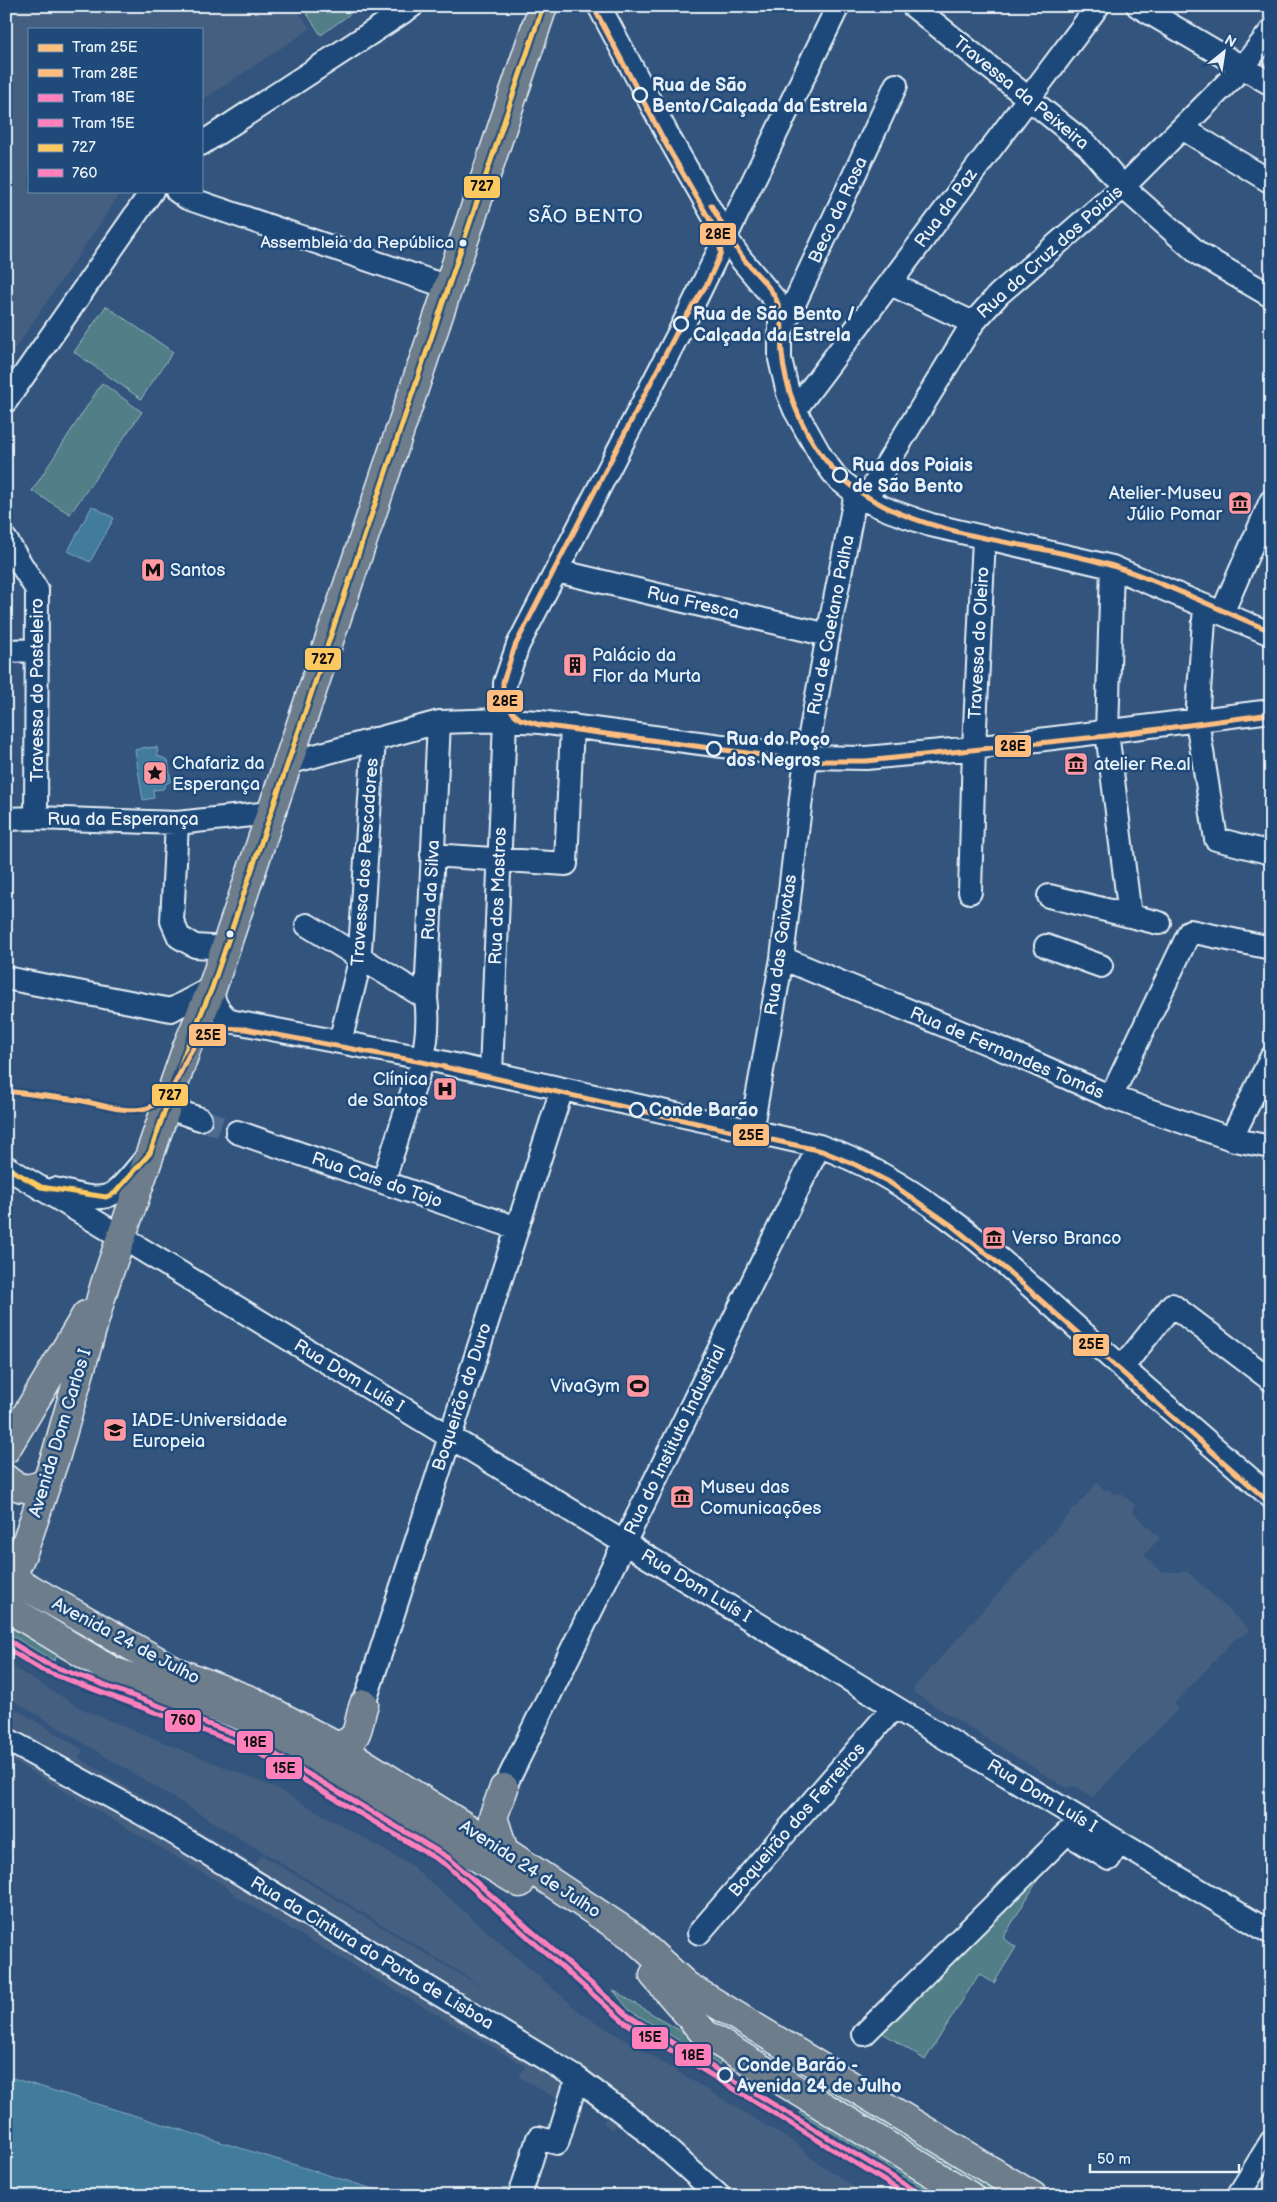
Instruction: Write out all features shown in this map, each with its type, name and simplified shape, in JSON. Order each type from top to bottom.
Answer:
[{"type":"main road","name":"Avenida Dom Carlos I","points":[[7,1577],[21,1556],[56,1455],[105,1284],[187,1047],[212,988],[543,7]]},
{"type":"main road","name":"Avenida Dom Carlos I","points":[[6,1449],[105,1284]]},
{"type":"main road","points":[[6,1479],[23,1489],[38,1487],[47,1481]]},
{"type":"main road","name":"Avenida 24 de Julho","points":[[7,1577],[177,1672],[250,1700],[336,1746],[504,1851],[632,1936],[687,1986],[1033,2196]]},
{"type":"main road","name":"Avenida 24 de Julho","points":[[6,1607],[112,1671],[242,1716],[460,1846],[636,1955],[705,2034],[970,2196]]},
{"type":"main road","points":[[336,1746],[349,1743],[355,1735],[364,1704]]},
{"type":"main road","points":[[504,1788],[493,1817],[504,1851]]},
{"type":"street","points":[[202,143],[412,6]]},
{"type":"street","points":[[599,6],[672,144],[725,236],[740,258],[775,300],[780,315],[780,360],[788,393],[795,410],[822,458],[837,478],[861,497],[931,525],[1112,567],[1271,634]]},
{"type":"street","name":"Rua dos Mastros","points":[[491,1073],[505,683],[509,667],[684,325],[725,236],[838,6]]},
{"type":"street","name":"Travessa da Peixeira","points":[[913,6],[1088,146],[1122,187],[1199,254],[1271,296]]},
{"type":"street","name":"Rua da Paz","points":[[795,410],[1098,6]]},
{"type":"street","points":[[1138,6],[1271,84]]},
{"type":"street","name":"Rua da Cruz dos Poiais","points":[[861,497],[972,322],[999,294],[1122,187],[1243,67],[1271,31]]},
{"type":"street","name":"Beco da Rosa","points":[[780,336],[896,85]]},
{"type":"street","points":[[1182,128],[1271,182]]},
{"type":"street","points":[[6,401],[151,192]]},
{"type":"street","points":[[178,192],[187,198],[448,287]]},
{"type":"street","points":[[891,284],[972,322]]},
{"type":"street","name":"Rua de Caetano Palha","points":[[806,757],[828,634],[861,497]]},
{"type":"street","points":[[1271,501],[1214,610],[1197,720],[1216,839],[1271,853]]},
{"type":"street","name":"Travessa do Oleiro","points":[[970,892],[974,748],[984,538]]},
{"type":"street","name":"Travessa do Pasteleiro","points":[[6,540],[37,590],[36,818]]},
{"type":"street","points":[[1112,567],[1107,732],[1130,916]]},
{"type":"street","points":[[6,571],[37,590]]},
{"type":"street","name":"Rua Fresca","points":[[557,571],[828,634]]},
{"type":"street","points":[[6,652],[36,650]]},
{"type":"street","points":[[288,761],[292,762],[439,722],[505,720],[572,725],[806,757],[866,758],[974,748],[1271,711]]},
{"type":"street","name":"Rua da Silva","points":[[383,1182],[423,1058],[428,1016],[426,998],[439,722]]},
{"type":"street","points":[[432,855],[566,864],[572,725]]},
{"type":"street","name":"Travessa dos Pescadores","points":[[340,1042],[360,957],[374,739]]},
{"type":"street","name":"Rua das Gaivotas","points":[[751,1132],[782,958],[806,757]]},
{"type":"street","name":"Rua da Esperança","points":[[6,820],[36,818],[177,823],[261,814],[270,815]]},
{"type":"street","points":[[177,823],[172,921],[179,937],[195,946],[225,948]]},
{"type":"street","points":[[1049,896],[1159,923]]},
{"type":"street","points":[[307,925],[426,998]]},
{"type":"street","points":[[1111,1097],[1190,931],[1271,948]]},
{"type":"street","points":[[1046,946],[1101,966]]},
{"type":"street","name":"Rua de Fernandes Tomás","points":[[782,958],[1023,1058],[1111,1097],[1234,1140],[1271,1147]]},
{"type":"street","points":[[6,978],[171,1010],[212,988],[212,1000],[220,1012],[230,1021],[423,1058],[819,1146],[862,1163],[888,1177],[956,1224],[1006,1264],[1122,1368],[1271,1497]]},
{"type":"street","points":[[1234,1140],[1237,1127],[1271,1058]]},
{"type":"street","name":"Boqueirão do Duro","points":[[364,1704],[562,1089]]},
{"type":"street","points":[[166,1107],[200,1119]]},
{"type":"street","name":"Rua Cais do Tojo","points":[[237,1132],[517,1228]]},
{"type":"street","name":"Rua do Instituto Industrial","points":[[504,1788],[819,1146]]},
{"type":"street","points":[[40,1187],[90,1196],[110,1196],[119,1189],[150,1153]]},
{"type":"street","name":"Rua Dom Luís I","points":[[6,1167],[894,1707],[1271,1933]]},
{"type":"street","points":[[1122,1368],[1172,1305],[1271,1380]]},
{"type":"street","name":"Boqueirão dos Ferreiros","points":[[699,1933],[894,1707]]},
{"type":"street","name":"Rua da Cintura do Porto de Lisboa","points":[[6,1739],[141,1813],[576,2078],[642,2126],[718,2196]]},
{"type":"street","points":[[864,2034],[1067,1833],[1109,1859],[1119,1842]]},
{"type":"street","points":[[520,2196],[538,2138],[557,2144],[576,2078]]},
{"type":"street","points":[[1238,2196],[1271,2142]]},
{"type":"shaded area","points":[[6,6],[295,6],[310,29],[202,100],[202,28],[28,28],[28,192],[121,192],[6,362]]},
{"type":"shaded area","points":[[1271,42],[1271,74],[1254,65]]},
{"type":"shaded area","points":[[92,506],[114,518],[90,562],[68,551]]},
{"type":"shaded area","name":"Chafariz da Esperança","points":[[157,747],[158,756],[168,760],[171,781],[163,789],[153,790],[154,798],[143,800],[135,750]]},
{"type":"shaded area","points":[[1097,1483],[1106,1491],[1108,1489],[1115,1494],[1121,1493],[1135,1505],[1132,1511],[1160,1538],[1144,1555],[1162,1572],[1188,1572],[1251,1631],[1235,1639],[1174,1704],[1178,1709],[1093,1797],[1075,1786],[1066,1788],[914,1693],[914,1687]]},
{"type":"shaded area","points":[[6,1663],[84,1710],[276,1788],[411,1865],[581,2013],[798,2145],[811,2158],[868,2196],[745,2196],[619,2120],[613,2130],[603,2124],[607,2115],[571,2093],[564,2103],[519,2077],[525,2066],[239,1899],[224,1885],[6,1757],[6,1710],[9,1705],[83,1750],[79,1758],[255,1865],[262,1855],[488,1991],[460,1972],[6,1696]]},
{"type":"shaded area","points":[[6,2076],[396,2196],[6,2196]]},
{"type":"green space","points":[[302,6],[361,6],[321,35]]},
{"type":"green space","points":[[106,306],[173,352],[141,399],[74,352]]},
{"type":"green space","points":[[102,383],[142,412],[70,514],[32,491]]},
{"type":"green space","points":[[6,1622],[58,1654],[54,1661],[6,1632]]},
{"type":"green space","points":[[1045,1868],[1003,1938],[1016,1947],[994,1983],[979,1974],[925,2060],[878,2030]]},
{"type":"green space","points":[[613,1990],[723,2057],[719,2065],[629,2010]]},
{"type":"green space","points":[[826,2083],[1012,2196],[987,2196],[817,2093]]},
{"type":"green space","points":[[805,2108],[950,2196],[936,2196],[800,2113]]},
{"type":"tunnel","points":[[200,1119],[237,1132]]},
{"type":"tram line","name":"28E","points":[[593,6],[667,146],[718,234],[721,253],[707,284],[681,324],[515,646],[503,682],[503,697],[513,713],[520,719],[540,725],[806,761],[866,761],[1107,736],[1271,714]]},
{"type":"tram line","name":"28E","points":[[711,205],[743,258],[775,297],[781,316],[784,367],[795,408],[815,446],[823,457],[850,484],[882,505],[918,520],[957,532],[1077,556],[1113,566],[1153,580],[1271,631]]},
{"type":"tram line","name":"25E","points":[[6,1091],[78,1100],[123,1109],[133,1110],[150,1107],[162,1100],[170,1091],[188,1056],[203,1037],[222,1029],[245,1029],[422,1062],[822,1151],[856,1165],[889,1182],[951,1225],[1009,1272],[1271,1504]]},
{"type":"tram line","name":"18E","points":[[6,1639],[45,1663],[253,1741],[449,1858],[627,2015],[924,2196]]},
{"type":"tram line","name":"15E","points":[[6,1648],[42,1670],[250,1748],[445,1864],[623,2021],[909,2196]]},
{"type":"transit line","name":"727","points":[[6,1167],[41,1187],[106,1197],[115,1193],[150,1153],[187,1047],[212,988],[542,9],[547,6]]},
{"type":"transit line","name":"760","points":[[6,1648],[42,1669],[249,1745],[455,1868],[624,2019],[911,2196]]},
{"type":"place","name":"Rua de São Bento/Calçada da Estrela","points":[[640,95]]},
{"type":"place","name":"Assembleia da República","points":[[463,243]]},
{"type":"place","name":"Rua de São Bento / Calçada da Estrela","points":[[681,324]]},
{"type":"place","name":"Rua dos Poiais de São Bento","points":[[840,475]]},
{"type":"place","name":"Atelier-Museu Júlio Pomar","points":[[1240,503]]},
{"type":"place","name":"Santos","points":[[153,570]]},
{"type":"place","name":"Palácio da Flor da Murta","points":[[575,665]]},
{"type":"place","name":"Rua do Poço dos Negros","points":[[714,749]]},
{"type":"place","name":"atelier Re.al","points":[[1076,764]]},
{"type":"place","name":"Chafariz da Esperança","points":[[155,773]]},
{"type":"place","name":"Clínica de Santos","points":[[445,1089]]},
{"type":"place","name":"Conde Barão","points":[[637,1110]]},
{"type":"place","name":"Verso Branco","points":[[994,1238]]},
{"type":"place","name":"VivaGym","points":[[638,1386]]},
{"type":"place","name":"IADE-Universidade Europeia","points":[[115,1430]]},
{"type":"place","name":"Museu das Comunicações","points":[[682,1497]]},
{"type":"place","name":"Conde Barão - Avenida 24 de Julho","points":[[725,2075]]},
{"type":"district","name":"SÃO BENTO","points":[[586,216]]}]
